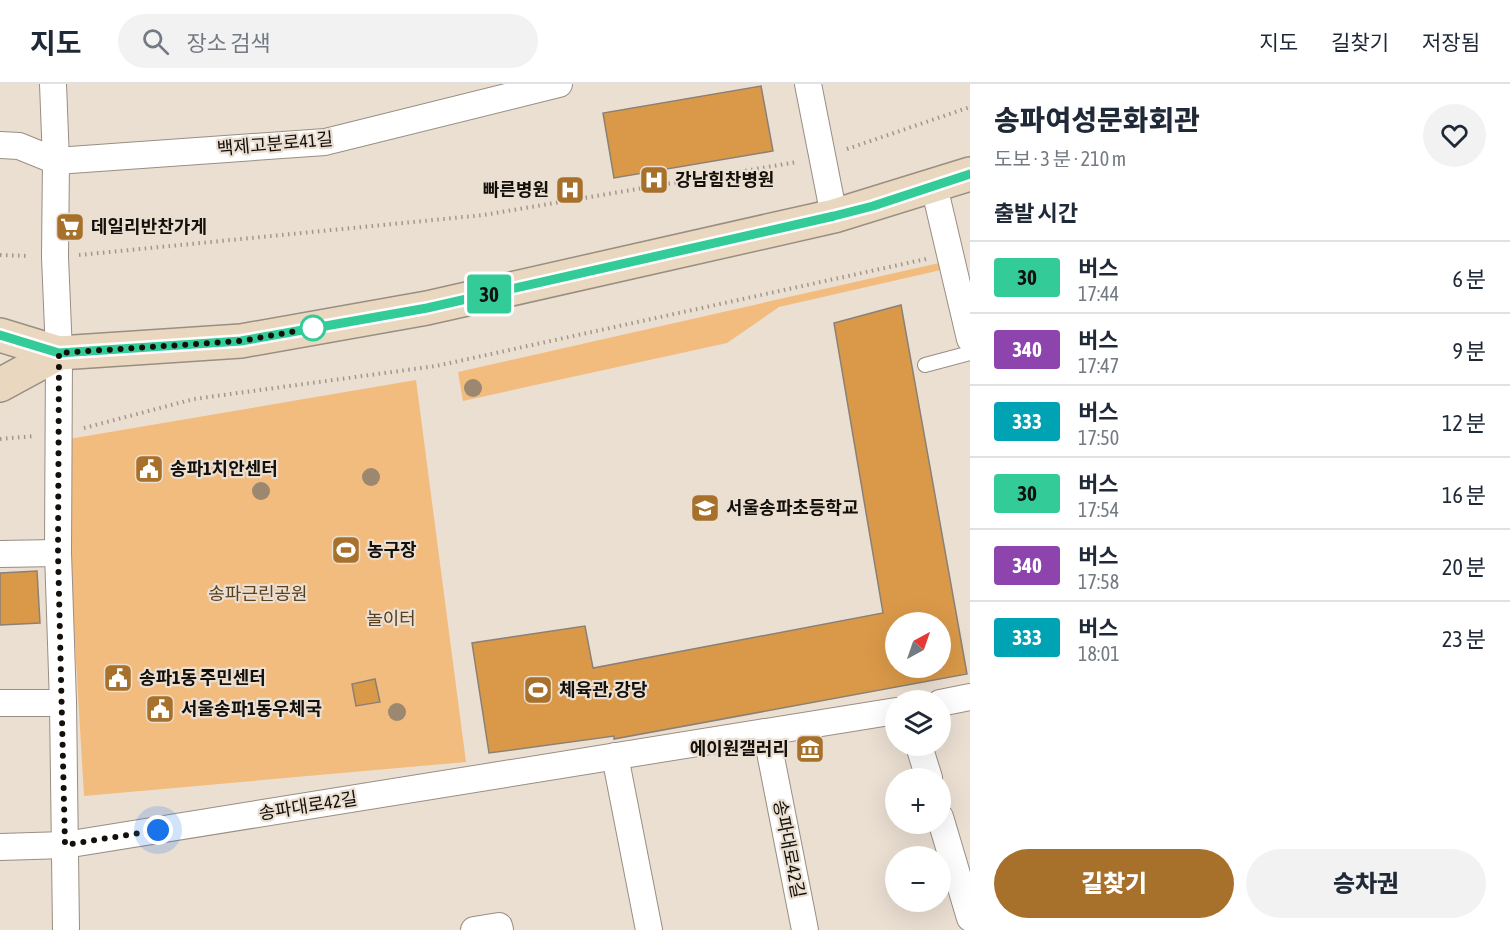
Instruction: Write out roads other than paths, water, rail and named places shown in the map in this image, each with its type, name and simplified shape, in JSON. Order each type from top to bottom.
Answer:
[{"type":"main road","points":[[0,335],[59,353],[241,341],[427,308],[834,216],[970,174]]},
{"type":"main road","points":[[0,385],[59,353]]},
{"type":"street","points":[[53,84],[56,161],[55,257],[59,353],[58,553],[63,703],[66,930]]},
{"type":"street","name":"백제고분로41길","points":[[0,145],[19,146],[56,161],[325,142],[559,84]]},
{"type":"street","points":[[808,84],[834,216]]},
{"type":"street","points":[[934,186],[970,339]]},
{"type":"street","points":[[0,554],[58,553]]},
{"type":"street","points":[[951,701],[970,698]]},
{"type":"street","points":[[0,703],[63,703]]},
{"type":"street","name":"송파대로42길","points":[[0,847],[65,845],[885,713]]},
{"type":"street","name":"송파대로42길","points":[[766,732],[805,930]]},
{"type":"street","points":[[615,756],[649,930]]},
{"type":"street","points":[[945,834],[970,918]]},
{"type":"street","points":[[474,930],[499,928]]},
{"type":"lane","points":[[925,365],[970,353]]},
{"type":"place","name":"강남힘찬병원","points":[[654,180]]},
{"type":"place","name":"빠른병원","points":[[570,190]]},
{"type":"place","name":"데일리반찬가게","points":[[70,227]]},
{"type":"place","name":"송파1치안센터","points":[[149,469]]},
{"type":"place","name":"서울송파초등학교","points":[[705,508]]},
{"type":"place","name":"농구장","points":[[346,550]]},
{"type":"place","name":"송파1동 주민센터","points":[[118,678]]},
{"type":"place","name":"체육관, 강당","points":[[538,690]]},
{"type":"place","name":"서울송파1동우체국","points":[[160,709]]},
{"type":"place","name":"에이원갤러리","points":[[810,749]]},
{"type":"park label","name":"송파근린공원","points":[[258,594]]},
{"type":"park label","name":"놀이터","points":[[391,619]]}]
